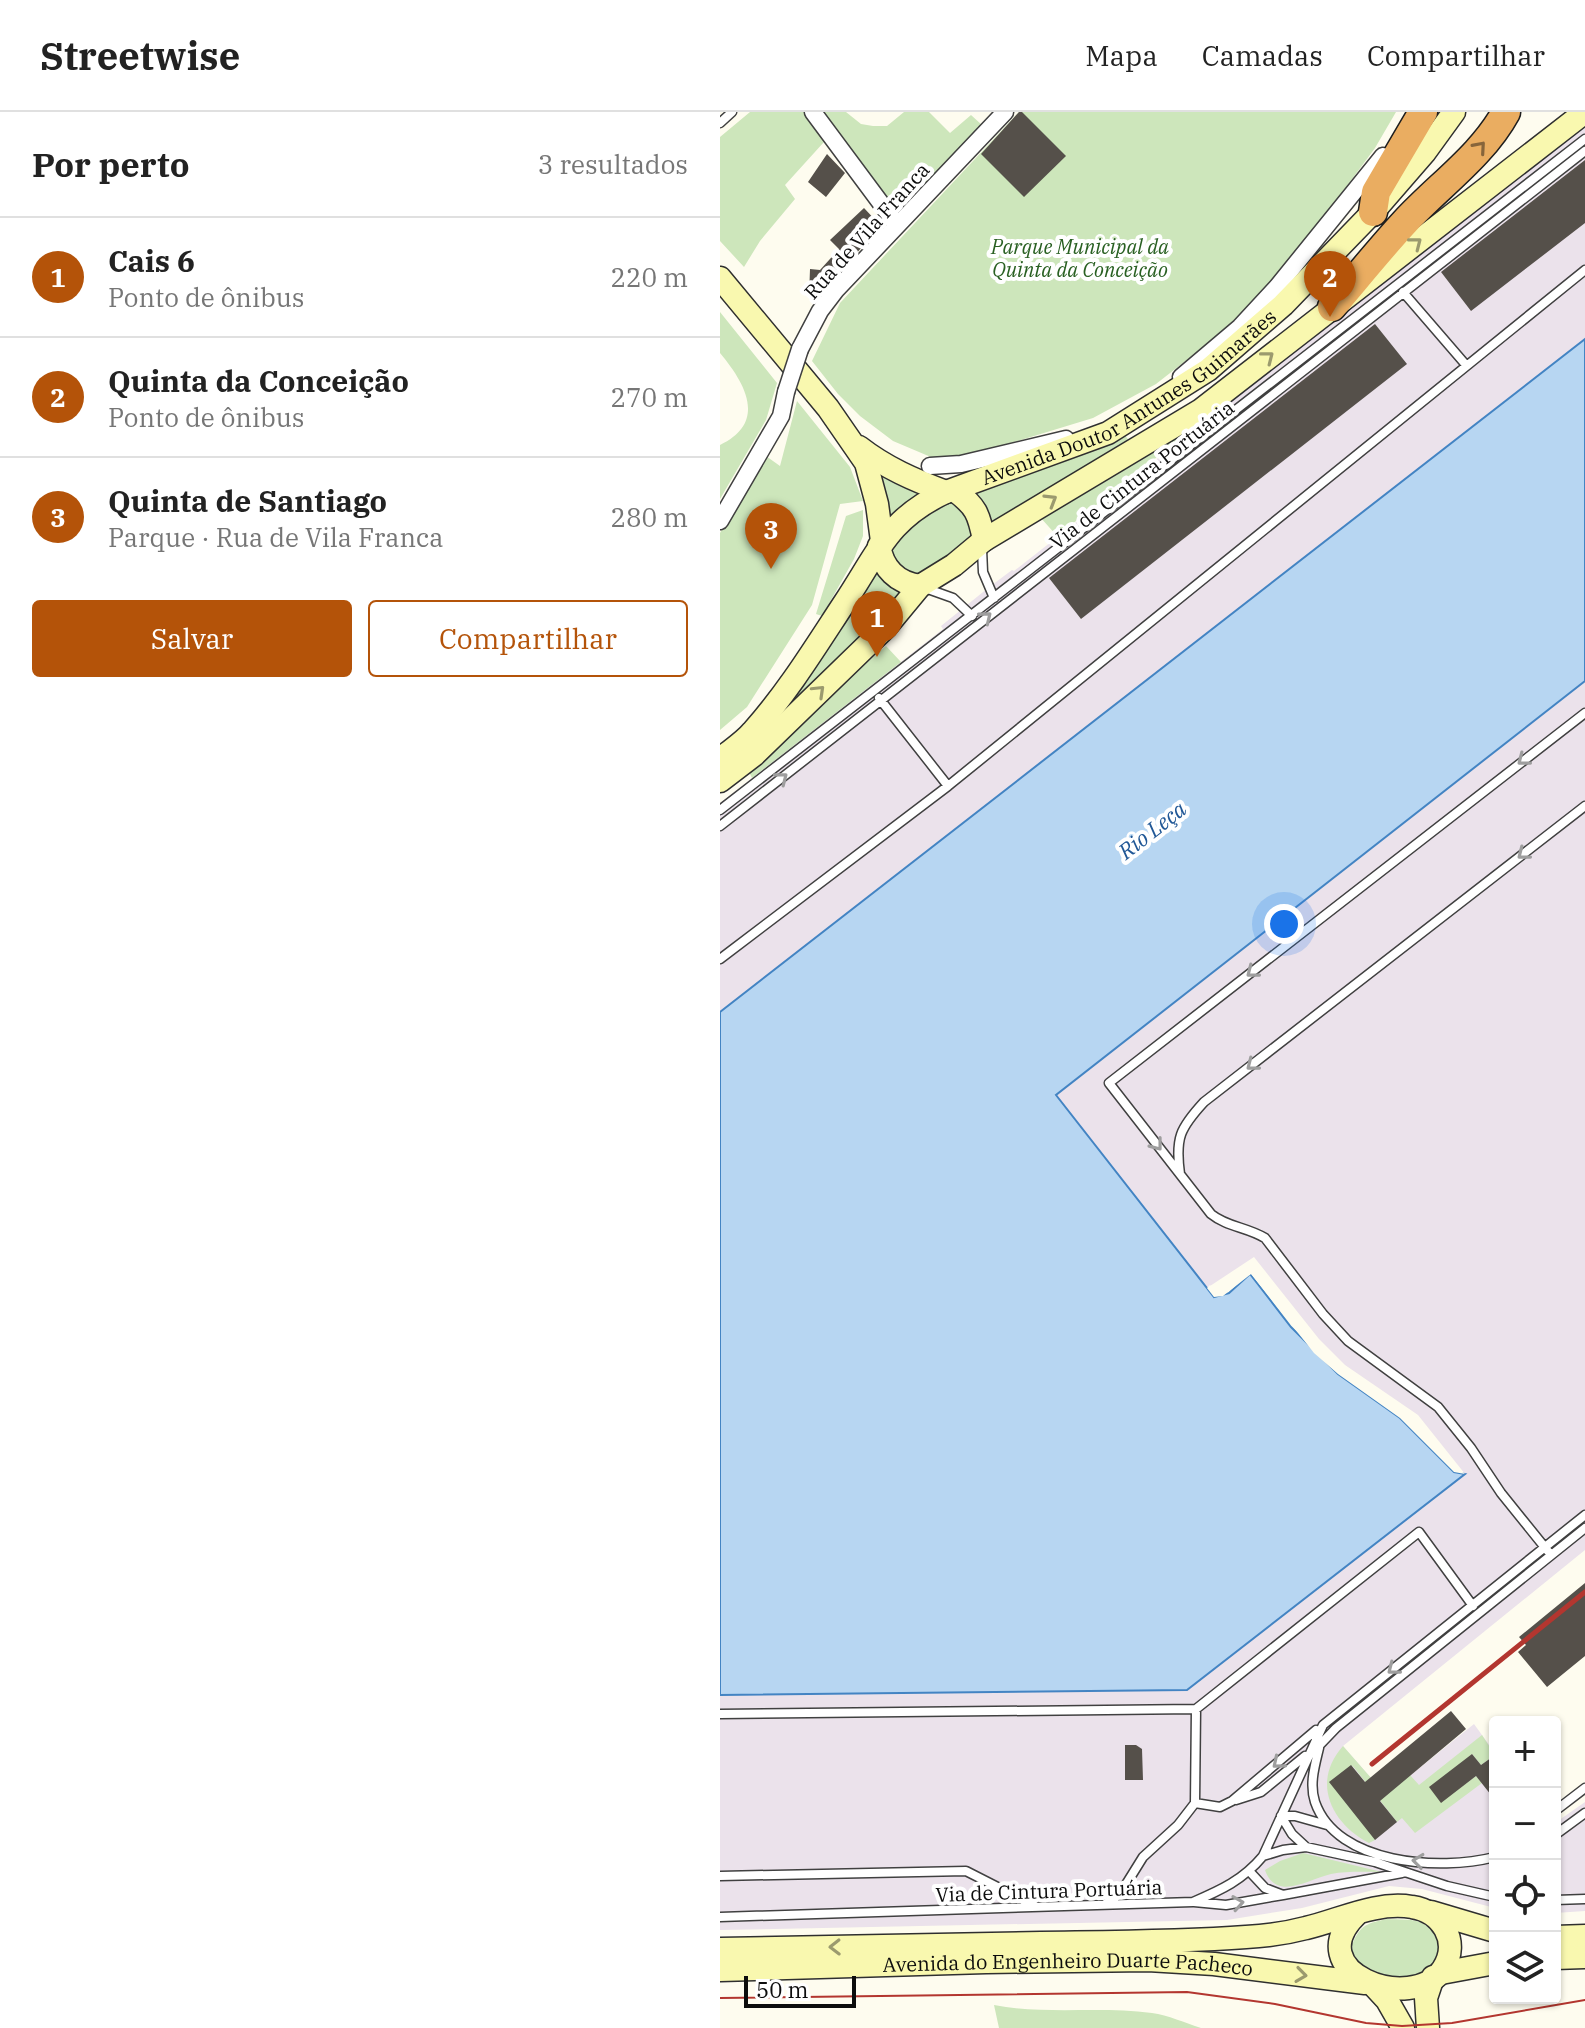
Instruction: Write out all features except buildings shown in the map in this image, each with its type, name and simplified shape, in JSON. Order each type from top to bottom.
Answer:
[{"type":"highway","points":[[1373,212],[1376,192],[1423,112]]},
{"type":"highway","points":[[1332,307],[1406,221],[1461,168],[1506,112]]},
{"type":"main road","name":"Avenida Doutor Antunes Guimarães","points":[[720,759],[752,734],[808,658],[881,544],[921,503],[1108,433],[1193,381],[1283,305],[1373,212],[1425,152],[1454,112]]},
{"type":"main road","name":"Avenida Doutor Antunes Guimarães","points":[[720,781],[754,755],[886,627],[920,586],[954,565],[984,540],[1201,410],[1585,112]]},
{"type":"main road","points":[[720,278],[728,296],[828,408],[852,441],[867,465],[877,504],[881,558],[892,575],[920,586]]},
{"type":"main road","points":[[852,441],[877,461],[911,479],[950,491]]},
{"type":"main road","name":"Avenida Doutor Antunes Guimarães","points":[[950,491],[972,503],[984,540]]},
{"type":"main road","points":[[1403,2028],[1392,2008],[1370,1984],[1345,1965],[1340,1949],[1342,1934],[1348,1923],[1358,1913],[1384,1906],[1413,1907],[1489,1929]]},
{"type":"main road","points":[[1427,1911],[1445,1925],[1449,1936],[1448,1960],[1426,1998],[1428,2028]]},
{"type":"main road","name":"Avenida do Engenheiro Duarte Pacheco","points":[[720,1949],[1211,1940],[1304,1929],[1358,1913]]},
{"type":"main road","points":[[1561,1937],[1585,1936]]},
{"type":"main road","points":[[1561,1958],[1585,1957]]},
{"type":"main road","name":"Avenida do Engenheiro Duarte Pacheco","points":[[720,1970],[1160,1960],[1370,1984]]},
{"type":"main road","points":[[1370,1984],[1412,1986],[1437,1975],[1489,1964]]},
{"type":"street","points":[[813,112],[897,225]]},
{"type":"street","name":"Rua de Vila Franca","points":[[720,521],[781,416],[800,349],[820,311],[836,290],[1005,112]]},
{"type":"street","points":[[930,466],[988,458],[1068,439],[1125,414],[1178,380],[1240,327],[1277,287],[1379,164],[1407,112]]},
{"type":"lane","points":[[720,123],[732,112]]},
{"type":"lane","name":"Via de Cintura Portuária","points":[[720,810],[1585,139]]},
{"type":"lane","name":"Via de Cintura Portuária","points":[[720,826],[1585,151]]},
{"type":"lane","points":[[720,959],[948,786],[1585,270]]},
{"type":"lane","points":[[1403,292],[1466,365]]},
{"type":"lane","points":[[984,540],[981,553],[983,572],[994,598]]},
{"type":"lane","points":[[920,586],[953,598],[972,616]]},
{"type":"lane","points":[[873,691],[948,786]]},
{"type":"lane","points":[[1548,1551],[1438,1407],[1348,1341],[1323,1314],[1265,1238],[1253,1230],[1221,1222],[1211,1214],[1109,1083],[1585,713]]},
{"type":"lane","points":[[1180,1175],[1177,1148],[1184,1123],[1204,1102],[1585,806]]},
{"type":"lane","name":"Via de Cintura Portuária","points":[[1304,1763],[1320,1743],[1548,1551],[1585,1515]]},
{"type":"lane","name":"Via de Cintura Portuária","points":[[720,1917],[1193,1902],[1228,1887],[1250,1872],[1263,1856],[1323,1725],[1473,1606],[1585,1528]]},
{"type":"lane","points":[[720,1714],[1196,1709],[1419,1532],[1473,1606]]},
{"type":"lane","points":[[1103,1905],[1120,1894],[1143,1857],[1178,1825],[1195,1803],[1196,1709]]},
{"type":"lane","points":[[1232,1801],[1323,1725]]},
{"type":"lane","points":[[1195,1803],[1220,1807],[1261,1792],[1320,1743]]},
{"type":"lane","points":[[1320,1743],[1312,1776],[1315,1801],[1327,1825],[1346,1842],[1368,1851],[1409,1860],[1462,1862],[1489,1858]]},
{"type":"lane","points":[[1561,1806],[1585,1788]]},
{"type":"lane","points":[[1561,1831],[1585,1813]]},
{"type":"lane","points":[[1281,1816],[1295,1816],[1327,1825]]},
{"type":"lane","points":[[1281,1816],[1292,1834],[1306,1847]]},
{"type":"lane","points":[[1263,1856],[1306,1847],[1375,1862],[1447,1886],[1489,1896]]},
{"type":"lane","points":[[720,1876],[966,1871],[1037,1907]]},
{"type":"lane","points":[[1250,1872],[1265,1888],[1283,1895]]},
{"type":"lane","points":[[1193,1902],[1226,1905],[1404,1873]]},
{"type":"lane","points":[[1127,1879],[1127,1887],[1141,1904]]},
{"type":"lane","points":[[1561,1900],[1585,1899]]},
{"type":"shaded area","points":[[1585,123],[1585,339],[720,1012],[720,803],[943,629],[941,626],[988,588],[1014,571]]},
{"type":"shaded area","points":[[1585,681],[1585,1550],[1343,1746],[1386,1795],[1474,1724],[1489,1745],[1489,1906],[1422,1889],[1389,1886],[1302,1908],[1227,1920],[720,1930],[720,1695],[1187,1690],[1465,1474],[1418,1415],[1345,1365],[1319,1339],[1254,1257],[1207,1288],[1056,1095]]},
{"type":"shaded area","points":[[1585,1802],[1585,1911],[1561,1913],[1561,1819]]},
{"type":"green space","points":[[750,112],[804,112],[824,142],[785,185],[795,199],[760,241],[744,267],[720,241],[720,137]]},
{"type":"green space","points":[[821,112],[846,112],[861,124],[887,126],[904,112],[929,112],[950,133],[971,115],[982,125],[896,217]]},
{"type":"green space","name":"Parque Municipal da Quinta da Conceição","points":[[1019,112],[1396,112],[1375,148],[1298,252],[1234,323],[1156,384],[1093,418],[945,463],[893,441],[860,416],[812,361],[840,303]]},
{"type":"green space","points":[[720,312],[777,383],[766,420],[720,499],[720,445],[735,436],[748,414],[744,389],[720,353]]},
{"type":"green space","points":[[797,401],[850,467],[863,501],[840,504],[812,605],[747,707],[720,730],[720,533],[766,456],[780,466]]},
{"type":"green space","points":[[1214,412],[1057,536],[1040,517]]},
{"type":"green space","points":[[1119,426],[1135,450],[984,540],[772,737],[808,658],[879,546],[866,463],[946,492]]},
{"type":"green space","points":[[863,510],[863,536],[854,559],[822,616],[816,614],[846,516]]},
{"type":"green space","points":[[886,646],[901,662],[752,778],[749,772]]},
{"type":"green space","points":[[1482,1735],[1489,1746],[1489,1759],[1481,1765],[1472,1754],[1441,1802],[1476,1776],[1482,1783],[1415,1833],[1402,1818],[1397,1822],[1352,1765],[1375,1840],[1369,1843],[1344,1824],[1330,1800],[1327,1787],[1333,1760],[1343,1746],[1386,1795],[1410,1775],[1419,1785]]},
{"type":"green space","points":[[1303,1853],[1382,1872],[1337,1873],[1285,1887],[1270,1880],[1265,1870]]},
{"type":"green space","points":[[1387,1919],[1416,1921],[1430,1928],[1439,1948],[1434,1967],[1405,1977],[1365,1973],[1350,1949],[1363,1927]]},
{"type":"green space","points":[[994,2005],[1152,2013],[1201,2028],[999,2028]]},
{"type":"water","name":"Rio Leça","points":[[1585,339],[1585,681],[1056,1095],[1214,1297],[1229,1293],[1250,1274],[1291,1327],[1338,1374],[1400,1418],[1454,1472],[1465,1474],[1187,1690],[720,1695],[720,1012]]},
{"type":"pier","points":[[1248,1271],[1253,1271],[1263,1282],[1317,1350],[1340,1371],[1403,1415],[1445,1459],[1465,1474],[1454,1472],[1400,1418],[1314,1353],[1251,1274],[1223,1296],[1214,1297],[1207,1288],[1210,1285],[1216,1293],[1222,1292]]},
{"type":"tram line","points":[[720,1998],[1187,1992],[1275,2004],[1366,2023],[1402,2026],[1452,2023],[1585,2000]]},
{"type":"railway","points":[[1372,1764],[1585,1592]]},
{"type":"place","name":"Quinta da Conceição","points":[[1330,317]]},
{"type":"place","name":"Quinta de Santiago","points":[[771,569]]},
{"type":"place","name":"Cais 6","points":[[877,657]]}]
